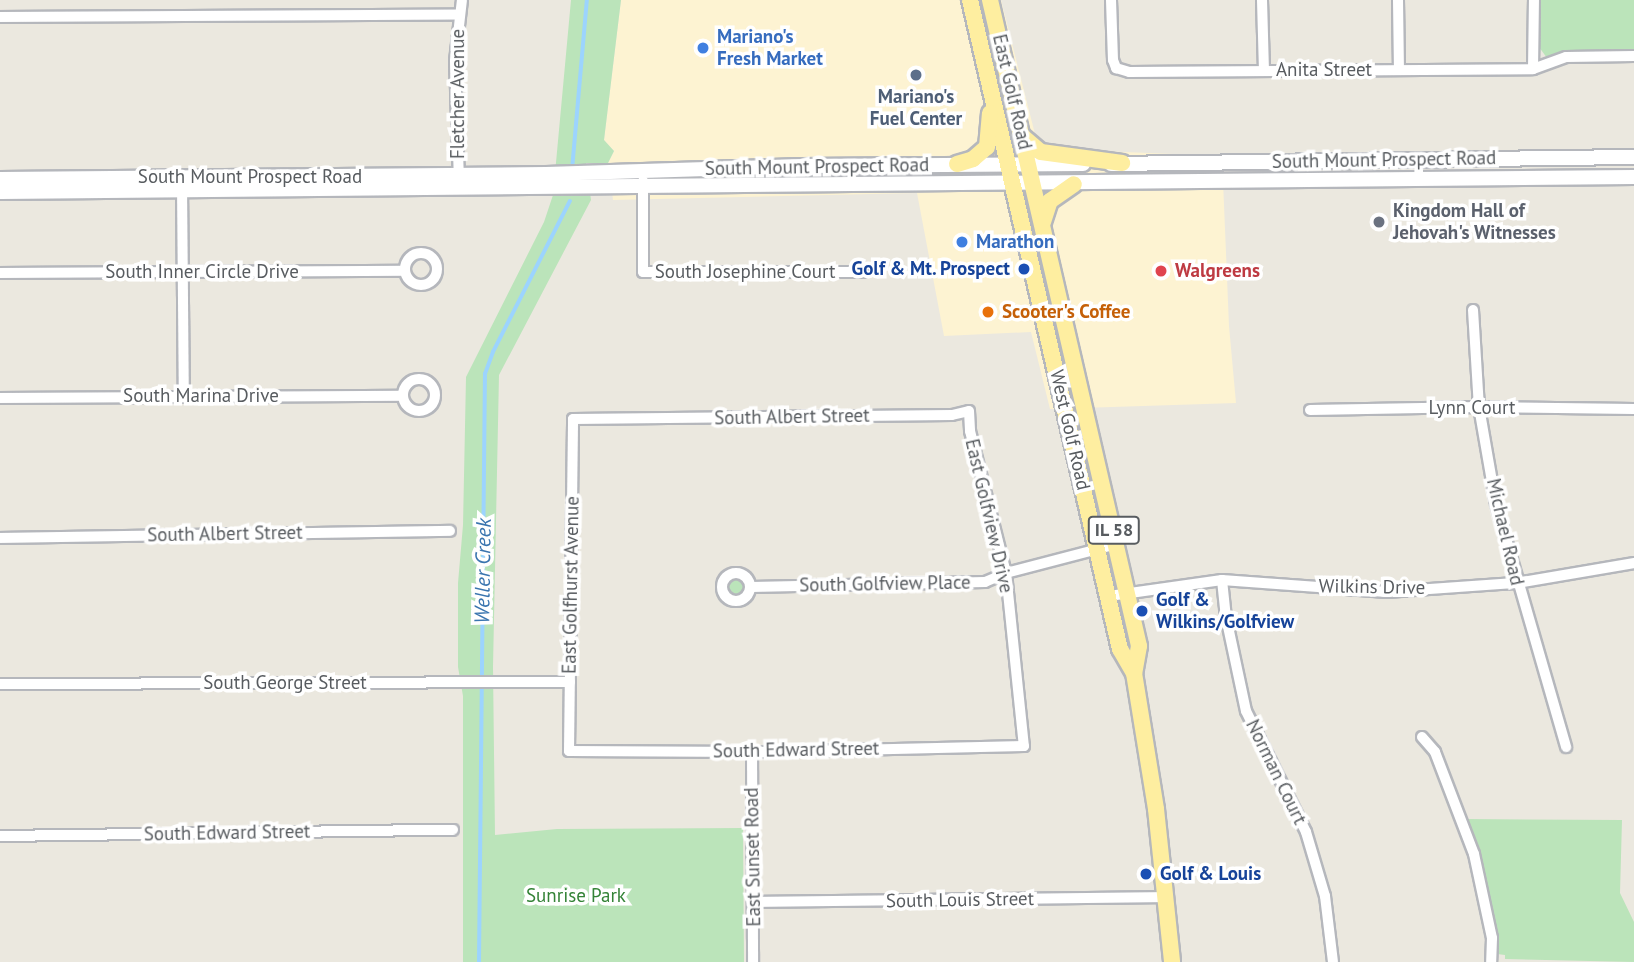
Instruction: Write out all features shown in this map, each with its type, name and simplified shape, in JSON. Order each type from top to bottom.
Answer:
[{"type":"main road","name":"East Golf Road","points":[[970,0],[1013,185]]},
{"type":"main road","name":"East Golf Road","points":[[990,0],[1034,185]]},
{"type":"main road","points":[[957,164],[982,153],[990,139],[989,83]]},
{"type":"main road","points":[[1023,137],[1041,152],[1122,163]]},
{"type":"main road","name":"South Mount Prospect Road","points":[[0,179],[182,184],[546,181],[957,164],[1634,157]]},
{"type":"main road","name":"South Mount Prospect Road","points":[[643,179],[1034,185],[1634,177]]},
{"type":"main road","name":"South Mount Prospect Road","points":[[0,192],[182,184]]},
{"type":"main road","points":[[1043,224],[1050,201],[1074,184]]},
{"type":"main road","name":"West Golf Road","points":[[1013,185],[1120,649],[1134,673]]},
{"type":"main road","name":"West Golf Road","points":[[1034,185],[1139,646],[1134,673],[1150,767],[1172,962]]},
{"type":"street","name":"Fletcher Avenue","points":[[459,182],[455,61],[461,0]]},
{"type":"street","name":"Anita Street","points":[[1111,0],[1116,68],[1129,72],[1533,69],[1566,57],[1634,56]]},
{"type":"street","points":[[1262,0],[1264,70]]},
{"type":"street","points":[[1398,0],[1399,69]]},
{"type":"street","points":[[1533,69],[1534,0]]},
{"type":"street","points":[[0,18],[458,16]]},
{"type":"street","name":"South Josephine Court","points":[[643,179],[643,272],[863,272]]},
{"type":"street","points":[[182,184],[184,396]]},
{"type":"street","name":"South Inner Circle Drive","points":[[0,273],[404,271]]},
{"type":"street","name":"Michael Road","points":[[1473,310],[1479,407],[1496,504],[1566,747]]},
{"type":"street","name":"South Marina Drive","points":[[0,398],[403,396]]},
{"type":"street","name":"Lynn Court","points":[[1310,410],[1479,407],[1634,409]]},
{"type":"street","name":"South Albert Street","points":[[573,419],[952,415],[968,411]]},
{"type":"street","name":"East Golfview Drive","points":[[968,411],[970,431],[1006,573],[1024,746]]},
{"type":"street","name":"East Golfhurst Avenue","points":[[569,751],[573,419]]},
{"type":"street","name":"South Albert Street","points":[[0,538],[450,531]]},
{"type":"street","name":"South Golfview Place","points":[[751,587],[985,582],[1006,573],[1117,544]]},
{"type":"street","name":"Wilkins Drive","points":[[1109,596],[1222,580],[1387,592],[1517,583],[1634,563]]},
{"type":"street","name":"Norman Court","points":[[1222,580],[1226,617],[1246,711],[1306,832],[1325,896],[1333,962]]},
{"type":"street","name":"South George Street","points":[[0,684],[570,682]]},
{"type":"street","points":[[1422,737],[1434,752],[1474,854],[1492,938],[1491,962]]},
{"type":"street","name":"South Edward Street","points":[[569,751],[752,752],[1024,746]]},
{"type":"street","name":"East Sunset Road","points":[[752,752],[753,962]]},
{"type":"street","name":"South Edward Street","points":[[0,836],[453,830]]},
{"type":"street","name":"South Louis Street","points":[[754,902],[1166,897]]},
{"type":"shaded area","points":[[621,0],[1001,0],[1037,142],[1051,149],[1222,156],[1229,326],[1236,403],[1050,409],[1031,332],[944,336],[917,193],[613,200],[608,163],[614,151],[604,140]]},
{"type":"green space","name":"Sunrise Park","points":[[571,0],[621,0],[604,140],[614,151],[608,163],[586,163],[591,200],[499,375],[493,667],[495,835],[557,829],[743,828],[744,962],[463,962],[463,696],[458,667],[458,583],[463,525],[466,377],[544,222],[553,195]]},
{"type":"green space","points":[[1538,0],[1634,0],[1634,50],[1570,51],[1547,58],[1539,47]]},
{"type":"green space","points":[[736,579],[742,582],[745,588],[742,594],[736,597],[730,594],[727,588],[730,582]]},
{"type":"green space","points":[[1464,819],[1622,820],[1620,893],[1634,922],[1634,962],[1505,959],[1505,955],[1497,954],[1493,919]]},
{"type":"waterway","name":"Weller Creek","points":[[572,170],[587,0]]},
{"type":"waterway","name":"Weller Creek","points":[[479,962],[485,374],[493,352],[570,201]]},
{"type":"place","name":"Mariano's Fresh Market","points":[[703,48]]},
{"type":"place","name":"Mariano's Fuel Center","points":[[916,75]]},
{"type":"place","name":"Kingdom Hall of Jehovah's Witnesses","points":[[1379,222]]},
{"type":"place","name":"Marathon","points":[[962,242]]},
{"type":"place","name":"Golf & Mt. Prospect","points":[[1024,269]]},
{"type":"place","name":"Walgreens","points":[[1161,271]]},
{"type":"place","name":"Scooter's Coffee","points":[[988,312]]},
{"type":"place","name":"Golf & Wilkins/Golfview","points":[[1142,611]]},
{"type":"place","name":"Golf & Louis","points":[[1146,874]]}]
